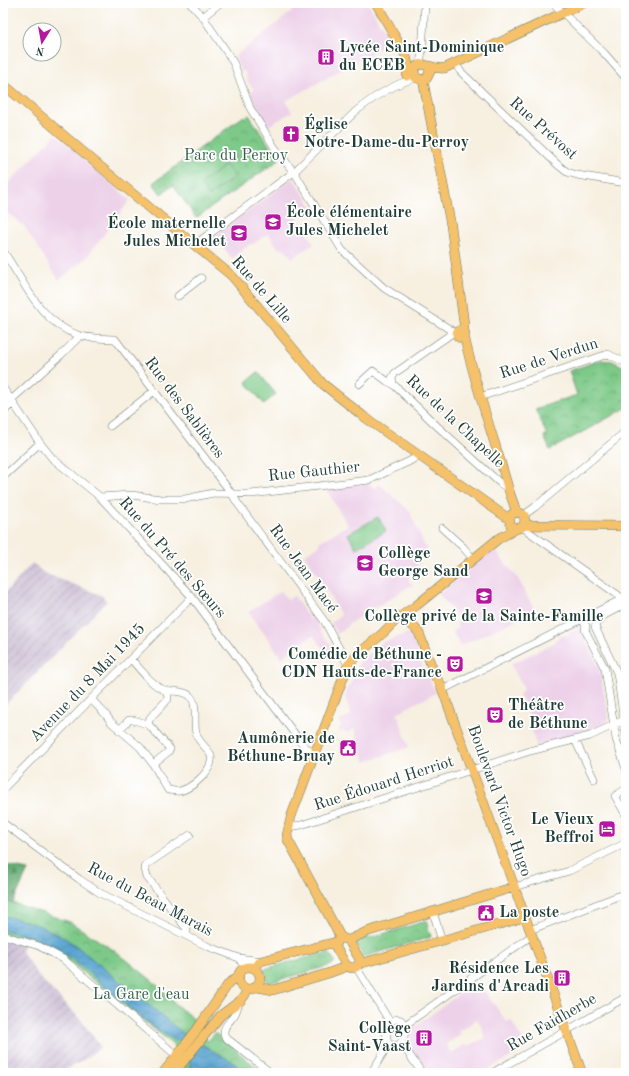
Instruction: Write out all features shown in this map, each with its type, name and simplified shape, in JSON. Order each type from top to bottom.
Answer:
[{"type":"main road","points":[[376,3],[406,56],[408,64],[418,72],[439,75],[565,14],[584,3]]},
{"type":"main road","points":[[354,966],[360,960],[342,940],[288,840],[288,826],[290,817],[348,664],[388,630],[408,618],[417,605],[472,559],[504,535],[517,518],[467,349],[460,334],[464,324],[454,242],[418,72],[380,3]]},
{"type":"main road","points":[[418,72],[445,68],[592,3]]},
{"type":"main road","name":"Rue de Lille","points":[[3,84],[232,276],[323,384],[363,416],[418,456],[499,512],[539,526],[626,526]]},
{"type":"main road","name":"Boulevard Victor Hugo","points":[[408,618],[419,633],[436,678],[441,686],[473,770],[582,1073]]},
{"type":"main road","points":[[163,1073],[196,1031],[229,983],[239,977],[241,972],[261,961],[342,940],[514,887]]},
{"type":"main road","points":[[239,977],[242,986],[247,989],[257,987],[273,990],[525,917]]},
{"type":"main road","points":[[342,940],[336,946],[354,966]]},
{"type":"main road","points":[[250,968],[259,972],[260,978],[257,987]]},
{"type":"main road","points":[[176,1071],[221,1015],[240,1001],[245,995],[247,989]]},
{"type":"street","points":[[190,3],[203,17],[234,64],[250,108],[275,148],[294,172],[342,250],[384,288],[460,334]]},
{"type":"street","points":[[203,17],[220,3]]},
{"type":"street","points":[[197,246],[201,240],[294,172],[366,103],[418,72],[422,51],[425,3]]},
{"type":"street","points":[[553,3],[604,52],[626,78]]},
{"type":"street","name":"Rue Prévost","points":[[458,67],[460,71],[489,99],[567,172],[626,183]]},
{"type":"street","points":[[3,251],[41,309],[57,324],[80,336],[12,401],[3,412]]},
{"type":"street","points":[[178,296],[201,278]]},
{"type":"street","name":"Rue de la Chapelle","points":[[460,334],[424,352],[395,373],[392,378],[393,384],[501,484],[509,488]]},
{"type":"street","name":"Rue des Sablières","points":[[80,336],[115,339],[232,494]]},
{"type":"street","name":"Rue de Verdun","points":[[480,397],[608,354],[626,362]]},
{"type":"street","points":[[359,384],[373,371],[387,382],[393,384]]},
{"type":"street","name":"Rue du Pré des Sœurs","points":[[3,388],[40,443],[52,458],[100,497],[192,597],[303,744],[310,751],[315,751]]},
{"type":"street","points":[[110,426],[154,391]]},
{"type":"street","points":[[625,603],[529,533],[517,518],[535,507],[626,431]]},
{"type":"street","points":[[3,478],[40,443]]},
{"type":"street","name":"Rue Gauthier","points":[[100,497],[131,495],[167,499],[185,499],[213,493],[251,494],[369,480],[418,456]]},
{"type":"street","name":"Rue Jean Macé","points":[[232,494],[325,622],[348,664]]},
{"type":"street","points":[[442,528],[464,547],[472,559]]},
{"type":"street","name":"Avenue du 8 Mai 1945","points":[[3,789],[192,597]]},
{"type":"street","points":[[441,686],[584,623],[616,602],[625,603]]},
{"type":"street","points":[[625,603],[603,616],[601,620],[597,622],[596,631],[616,667],[625,719],[626,735]]},
{"type":"street","points":[[584,623],[585,630],[602,664],[608,682],[614,724],[620,752],[626,769]]},
{"type":"street","points":[[91,699],[119,730],[140,747],[154,764],[168,790],[179,792],[193,786],[203,776],[209,766],[211,757],[207,748],[199,741],[195,732],[194,702],[189,695],[162,689],[154,683],[131,659]]},
{"type":"street","points":[[608,682],[613,678],[619,680]]},
{"type":"street","points":[[148,724],[150,718],[168,699],[167,691]]},
{"type":"street","name":"Rue Édouard Herriot","points":[[288,826],[301,825],[530,751],[590,736],[625,719]]},
{"type":"street","points":[[119,730],[129,720],[148,724],[170,749],[154,764]]},
{"type":"street","points":[[575,740],[594,779]]},
{"type":"street","points":[[626,789],[615,796],[626,815]]},
{"type":"street","name":"Rue du Beau Marais","points":[[3,823],[90,887],[216,950],[240,958],[261,961]]},
{"type":"street","points":[[187,936],[187,929],[147,877],[145,869],[146,865],[190,835]]},
{"type":"street","points":[[514,887],[569,871],[626,844]]},
{"type":"street","points":[[422,1073],[401,1043],[405,1025],[531,933],[626,893]]},
{"type":"street","points":[[433,912],[442,940]]},
{"type":"street","points":[[3,935],[39,946],[64,959],[178,1053]]},
{"type":"street","points":[[240,958],[250,968]]},
{"type":"street","points":[[354,966],[390,1022],[386,1037],[389,1044]]},
{"type":"street","name":"Rue Faidherbe","points":[[492,1073],[626,997]]},
{"type":"street","points":[[240,1001],[235,1013],[224,1029],[223,1033],[225,1037],[271,1073]]},
{"type":"street","points":[[390,1022],[396,1019],[401,1020],[405,1025]]},
{"type":"street","points":[[389,1044],[396,1046],[401,1043]]},
{"type":"street","points":[[371,1073],[389,1044]]},
{"type":"shaded area","points":[[303,3],[368,3],[385,32],[388,31],[395,44],[389,48],[387,44],[286,101],[292,112],[269,126],[249,94],[254,90],[248,83],[244,70],[241,72],[235,56]]},
{"type":"shaded area","points":[[56,134],[130,200],[87,257],[59,280],[24,226],[3,209],[3,189]]},
{"type":"shaded area","name":"École élémentaire Jules Michelet","points":[[293,178],[313,208],[297,218],[314,244],[292,258],[284,248],[280,250],[268,234],[253,244],[250,244],[232,259],[219,241],[215,244],[210,239]]},
{"type":"shaded area","name":"Collège George Sand","points":[[368,484],[375,489],[379,484],[411,512],[427,551],[408,579],[413,586],[410,586],[347,625],[347,627],[337,634],[331,623],[341,615],[318,575],[304,555],[320,545],[319,542],[348,525],[325,488]]},
{"type":"shaded area","name":"Collège privé de la Sainte-Famille","points":[[494,549],[519,580],[535,611],[460,646],[452,631],[458,628],[456,624],[460,620],[439,594]]},
{"type":"shaded area","points":[[32,563],[44,573],[101,595],[107,601],[3,707],[3,595]]},
{"type":"shaded area","points":[[281,591],[288,600],[293,596],[295,597],[310,620],[313,617],[321,630],[320,631],[335,650],[328,655],[313,635],[282,658],[248,612]]},
{"type":"shaded area","points":[[579,627],[599,668],[609,718],[607,722],[595,728],[579,732],[579,735],[536,746],[526,704],[519,696],[523,688],[511,664],[554,643],[555,640],[564,635],[568,636],[569,633]]},
{"type":"shaded area","points":[[411,632],[426,676],[428,676],[436,693],[397,713],[409,747],[365,762],[355,729],[346,733],[343,729],[342,732],[339,731],[341,725],[339,721],[351,715],[345,696],[360,662],[384,641]]},
{"type":"shaded area","points":[[3,933],[27,939],[21,950],[39,977],[81,1020],[101,1047],[85,1059],[62,1072],[63,1073],[3,1073]]},
{"type":"shaded area","points":[[477,981],[507,1022],[511,1020],[527,1048],[482,1073],[427,1073],[409,1045],[413,1028]],"holes":[[[477,1019],[483,1029],[483,1033],[486,1038],[468,1046],[466,1044],[451,1053],[446,1044],[461,1035],[459,1032]]]},
{"type":"green space","name":"Parc du Perroy","points":[[249,115],[279,160],[196,218],[173,185],[161,194],[153,183],[244,116],[245,118]]},
{"type":"green space","points":[[226,165],[235,177],[209,196],[200,184]]},
{"type":"green space","points":[[601,360],[612,361],[626,368],[626,408],[550,450],[544,436],[547,435],[535,409],[577,395],[569,371]]},
{"type":"green space","points":[[258,372],[276,394],[264,404],[246,382]]},
{"type":"green space","points":[[378,517],[386,531],[356,548],[348,534]]},
{"type":"green space","points":[[3,865],[28,870],[13,903],[3,901]]},
{"type":"green space","name":"La Gare d'eau","points":[[3,901],[70,922],[118,953],[160,987],[175,1004],[196,1021],[191,1028],[208,1041],[215,1033],[263,1073],[188,1073],[181,1063],[175,1046],[70,962],[3,933]]},
{"type":"green space","points":[[426,921],[431,937],[363,957],[354,940],[367,934],[370,938]]},
{"type":"green space","points":[[328,952],[335,961],[332,965],[268,983],[263,970]]},
{"type":"water","points":[[3,916],[40,926],[58,934],[74,944],[184,1034],[233,1062],[245,1073],[194,1073],[190,1069],[190,1062],[179,1041],[167,1036],[151,1025],[85,969],[52,946],[22,934],[3,930]]},
{"type":"place","name":"Lycée Saint-Dominique du ECEB","points":[[326,57]]},
{"type":"place","name":"Église Notre-Dame-du-Perroy","points":[[291,134]]},
{"type":"place","name":"École élémentaire Jules Michelet","points":[[273,222]]},
{"type":"place","name":"École maternelle Jules Michelet","points":[[239,233]]},
{"type":"place","name":"Collège George Sand","points":[[365,563]]},
{"type":"place","name":"Collège privé de la Sainte-Famille","points":[[484,596]]},
{"type":"place","name":"Comédie de Béthune - CDN Hauts-de-France","points":[[455,664]]},
{"type":"place","name":"Théâtre de Béthune","points":[[495,715]]},
{"type":"place","name":"Aumônerie de Béthune-Bruay","points":[[348,748]]},
{"type":"place","name":"Le Vieux Beffroi","points":[[607,829]]},
{"type":"place","name":"La poste","points":[[486,913]]},
{"type":"place","name":"Résidence Les Jardins d'Arcadi","points":[[562,978]]},
{"type":"place","name":"Collège Saint-Vaast","points":[[424,1038]]}]
